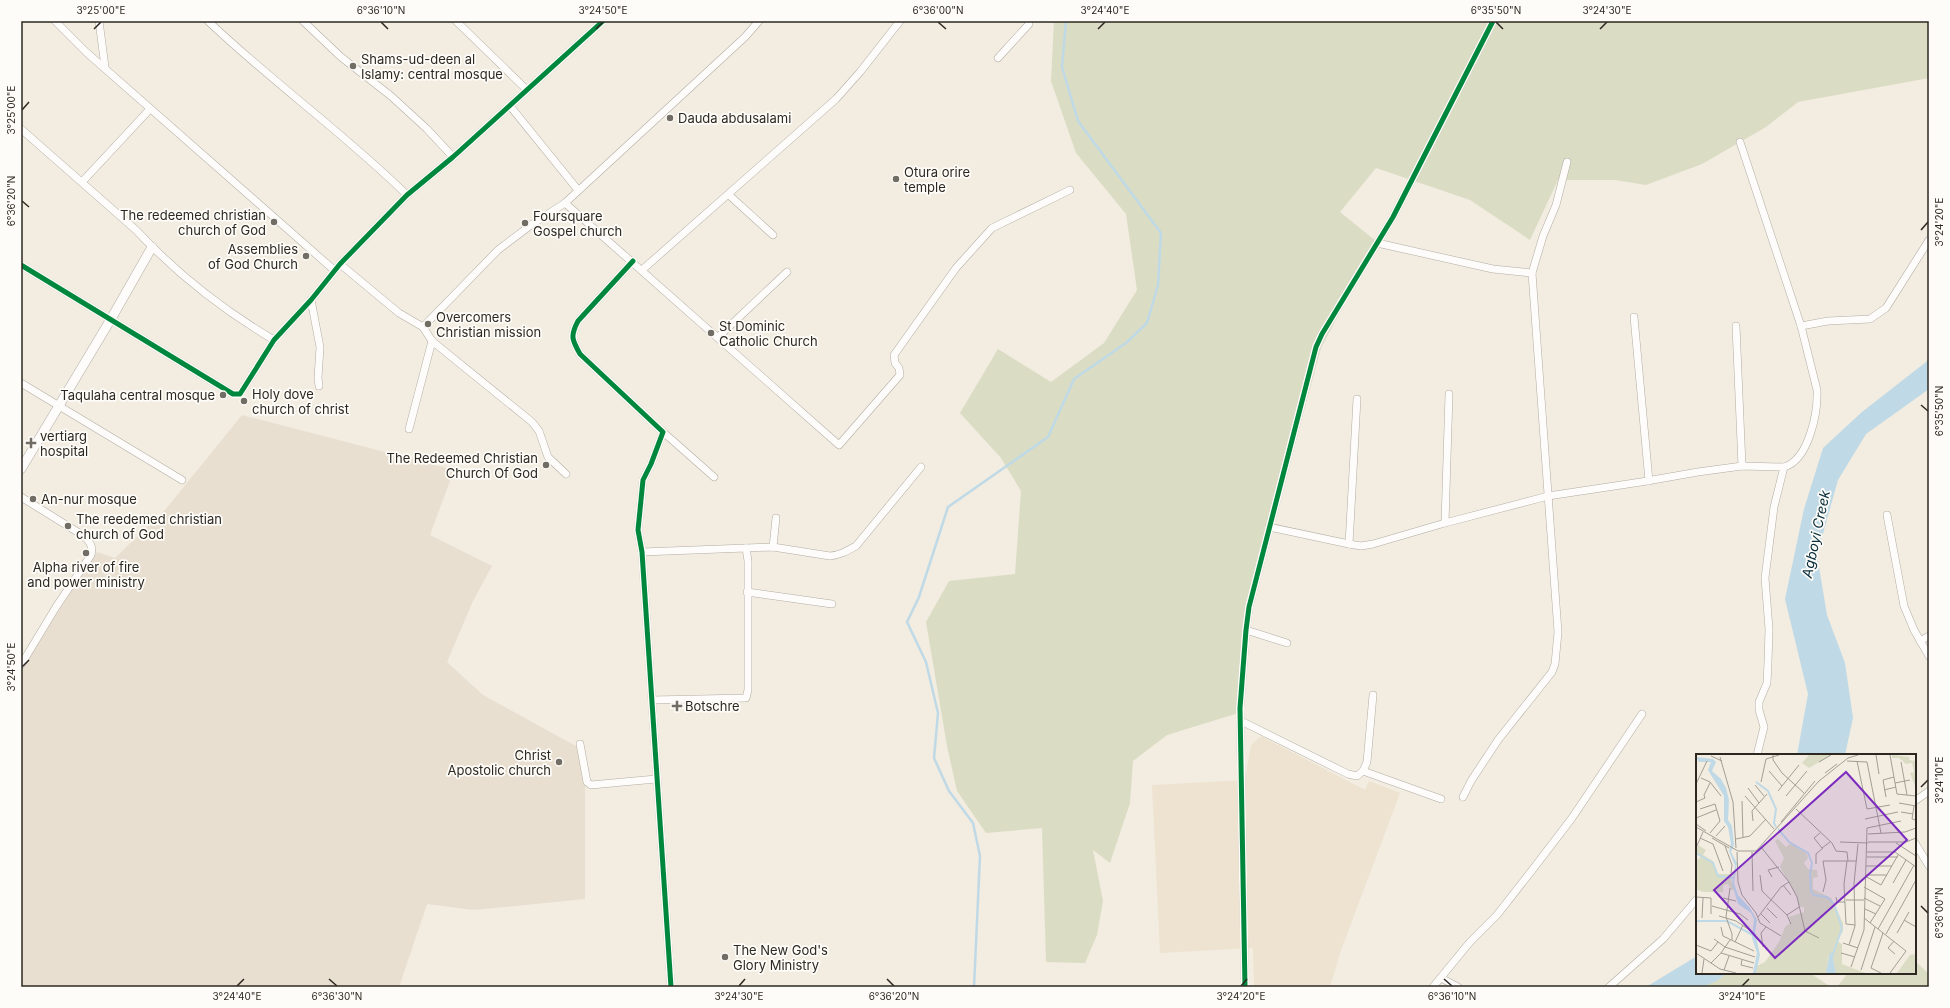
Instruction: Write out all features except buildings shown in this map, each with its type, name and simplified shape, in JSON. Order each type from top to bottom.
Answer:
[{"type":"street","points":[[55,21],[86,52],[105,67],[150,109],[334,270]]},
{"type":"street","points":[[99,21],[105,67]]},
{"type":"street","points":[[208,21],[233,45],[376,164],[407,195]]},
{"type":"street","points":[[303,21],[341,57],[391,96],[427,129],[453,157]]},
{"type":"street","points":[[456,21],[527,90]]},
{"type":"street","points":[[21,265],[233,394],[240,394],[274,340],[311,300],[334,270],[407,195],[453,157],[603,21]]},
{"type":"street","points":[[423,327],[498,250],[531,225],[564,203],[744,37],[759,21]]},
{"type":"street","points":[[642,270],[729,195],[836,99],[860,72],[900,21]]},
{"type":"street","points":[[998,58],[1024,32],[1029,24],[1028,21]]},
{"type":"street","points":[[1245,987],[1240,708],[1249,608],[1269,526],[1316,346],[1393,217],[1493,21]]},
{"type":"street","points":[[510,106],[578,190]]},
{"type":"street","points":[[82,182],[150,109]]},
{"type":"street","points":[[21,129],[214,301],[239,320],[274,340]]},
{"type":"street","points":[[1269,526],[1361,546],[1548,496],[1742,466],[1784,467],[1790,465],[1800,456],[1817,410],[1817,390],[1801,326],[1740,142]]},
{"type":"street","points":[[1463,796],[1498,740],[1552,672],[1555,664],[1558,632],[1532,272],[1543,236],[1556,205],[1568,162]]},
{"type":"street","points":[[564,203],[633,262],[839,445],[900,375],[899,368],[895,364],[894,355],[956,268],[992,228],[1070,190]]},
{"type":"street","points":[[729,195],[773,235]]},
{"type":"street","points":[[1801,326],[1828,321],[1870,318],[1878,315],[1886,308],[1929,240]]},
{"type":"street","points":[[1378,243],[1492,269],[1532,272]]},
{"type":"street","points":[[21,469],[60,406],[152,247]]},
{"type":"street","points":[[633,262],[578,322],[572,332],[573,340],[580,354],[662,432],[714,477]]},
{"type":"street","points":[[340,264],[399,313],[423,327],[432,341],[532,422],[539,431],[548,457],[566,474]]},
{"type":"street","points":[[718,337],[787,272]]},
{"type":"street","points":[[311,300],[320,348],[318,378],[319,386]]},
{"type":"street","points":[[1634,317],[1649,481]]},
{"type":"street","points":[[1736,326],[1742,466]]},
{"type":"street","points":[[409,428],[432,341]]},
{"type":"street","points":[[21,383],[182,480]]},
{"type":"street","points":[[1445,523],[1449,394]]},
{"type":"street","points":[[1349,544],[1357,399]]},
{"type":"street","points":[[662,432],[651,464],[642,480],[638,530],[642,552],[671,987]]},
{"type":"street","points":[[642,552],[774,547],[830,556],[846,552],[856,546],[921,467]]},
{"type":"street","points":[[1757,754],[1764,727],[1759,710],[1759,702],[1767,683],[1768,676],[1769,629],[1765,578],[1774,507],[1784,467]]},
{"type":"street","points":[[21,497],[84,536],[89,541],[92,549],[91,555],[21,665]]},
{"type":"street","points":[[1887,515],[1904,606],[1914,630],[1929,656]]},
{"type":"street","points":[[774,547],[776,518]]},
{"type":"street","points":[[652,700],[746,698],[748,690],[748,561],[746,548]]},
{"type":"street","points":[[748,592],[832,604]]},
{"type":"street","points":[[1246,630],[1287,643]]},
{"type":"street","points":[[1920,641],[1929,636]]},
{"type":"street","points":[[1241,721],[1348,774],[1357,776],[1363,771],[1367,762],[1373,695]]},
{"type":"street","points":[[1433,987],[1470,942],[1497,915],[1533,869],[1572,818],[1642,714]]},
{"type":"street","points":[[580,744],[587,782],[591,785],[656,779]]},
{"type":"street","points":[[1363,771],[1441,800]]},
{"type":"street","points":[[1916,800],[1929,791]]},
{"type":"street","points":[[1916,845],[1929,866]]},
{"type":"street","points":[[1609,987],[1663,940],[1696,900]]},
{"type":"street","points":[[1441,978],[1458,987]]},
{"type":"shaded area","points":[[242,415],[454,470],[430,535],[492,566],[473,601],[447,662],[483,695],[585,751],[585,899],[474,910],[427,904],[399,987],[21,987],[21,668],[97,552],[115,558],[165,510]]},
{"type":"shaded area","points":[[1261,736],[1365,790],[1369,781],[1400,793],[1341,950],[1330,987],[1254,987],[1253,948],[1160,953],[1152,785],[1245,780],[1251,745]]},
{"type":"green space","points":[[1054,21],[1929,21],[1929,78],[1798,102],[1766,127],[1702,164],[1646,185],[1615,180],[1558,180],[1530,240],[1470,200],[1376,168],[1340,212],[1377,242],[1321,348],[1247,621],[1242,712],[1167,735],[1133,761],[1130,803],[1110,863],[1093,850],[1103,901],[1097,935],[1085,963],[1046,962],[1042,828],[986,833],[957,791],[947,746],[926,622],[949,581],[1015,574],[1021,491],[1001,458],[960,413],[998,349],[1051,382],[1104,343],[1137,290],[1126,214],[1076,153],[1051,81]]},
{"type":"green space","points":[[1916,962],[1929,974],[1929,987],[1837,987],[1847,974],[1916,974]]},
{"type":"green space","points":[[1725,974],[1812,974],[1831,987],[1701,987],[1721,978]]},
{"type":"water","name":"Agboyi Creek","points":[[1929,357],[1929,389],[1866,434],[1838,480],[1817,555],[1827,615],[1845,663],[1853,718],[1845,754],[1797,754],[1808,694],[1785,599],[1804,509],[1823,448],[1862,412],[1926,362]]},
{"type":"water","points":[[1696,957],[1696,974],[1725,974],[1718,980],[1699,987],[1646,987]]},
{"type":"waterway","points":[[974,987],[980,856],[973,823],[949,791],[934,758],[938,713],[926,662],[907,622],[919,597],[948,507],[1048,437],[1074,379],[1126,343],[1147,323],[1158,285],[1161,233],[1078,121],[1062,67],[1066,21]]},
{"type":"cycle path","points":[[21,265],[233,394],[240,394],[274,340],[311,300],[340,264],[407,195],[453,157],[603,21]]},
{"type":"cycle path","points":[[1245,987],[1240,708],[1249,607],[1316,347],[1322,334],[1393,217],[1493,21]]},
{"type":"cycle path","points":[[633,261],[578,321],[573,338],[580,354],[663,432],[651,464],[643,480],[638,530],[642,552],[671,987]]},
{"type":"place","name":"Shams-ud-deen al Islamy: central mosque","points":[[353,66]]},
{"type":"place","name":"Dauda abdusalami","points":[[670,118]]},
{"type":"place","name":"Otura orire temple","points":[[896,179]]},
{"type":"place","name":"The redeemed christian church of God","points":[[274,222]]},
{"type":"place","name":"Foursquare Gospel church","points":[[525,223]]},
{"type":"place","name":"Assemblies of God Church","points":[[306,256]]},
{"type":"place","name":"Overcomers Christian mission","points":[[428,324]]},
{"type":"place","name":"St Dominic Catholic Church","points":[[711,333]]},
{"type":"place","name":"Taqulaha central mosque","points":[[223,395]]},
{"type":"place","name":"Holy dove church of christ","points":[[244,401]]},
{"type":"place","name":"vertiarg hospital","points":[[31,443]]},
{"type":"place","name":"The Redeemed Christian Church Of God","points":[[546,465]]},
{"type":"place","name":"An-nur mosque","points":[[33,499]]},
{"type":"place","name":"The reedemed christian church of God","points":[[68,526]]},
{"type":"place","name":"Alpha river of fire and power ministry","points":[[86,553]]},
{"type":"place","name":"Botschre","points":[[677,706]]},
{"type":"place","name":"Christ Apostolic church","points":[[559,762]]},
{"type":"place","name":"The New God's Glory Ministry","points":[[725,957]]}]
